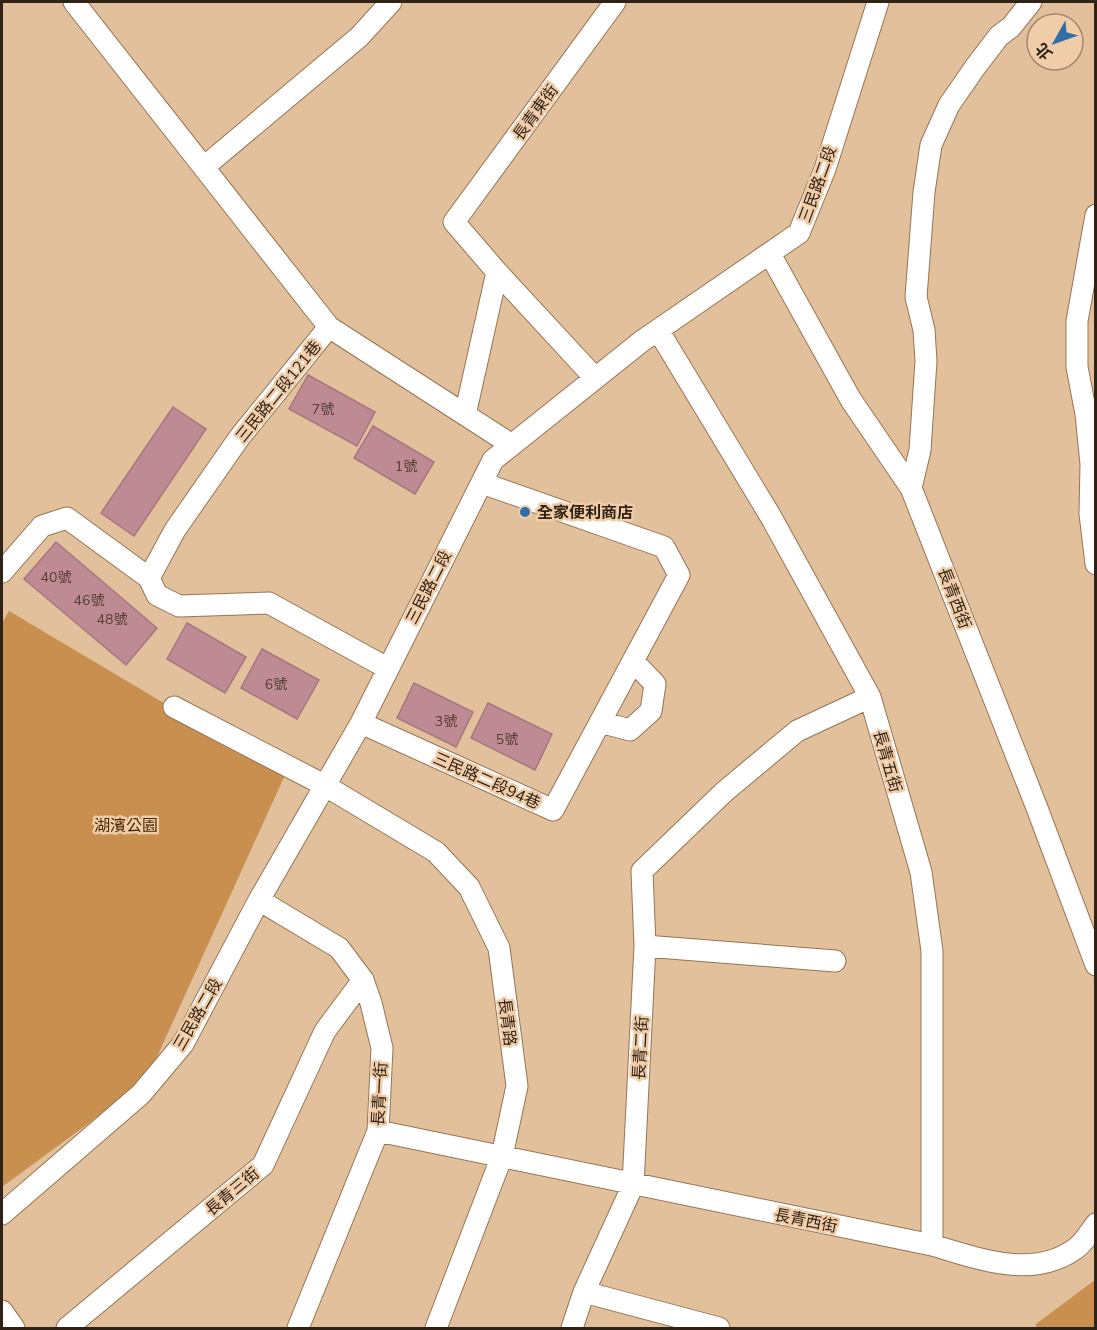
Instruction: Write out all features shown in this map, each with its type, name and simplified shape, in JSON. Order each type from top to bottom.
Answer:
[{"type":"street","points":[[74,2],[329,327]]},
{"type":"street","points":[[204,167],[359,37],[391,2]]},
{"type":"street","name":"長青東街","points":[[497,272],[454,222],[615,2]]},
{"type":"street","name":"三民路二段","points":[[2,1214],[141,1094],[183,1044],[259,900],[361,723],[493,460],[658,330],[799,233],[825,169],[878,2]]},
{"type":"street","points":[[911,488],[920,450],[926,361],[924,330],[916,297],[924,192],[931,145],[949,105],[999,36],[1011,27],[1031,2]]},
{"type":"street","points":[[1095,215],[1077,321],[1077,367],[1086,414],[1091,464],[1090,514],[1095,564]]},
{"type":"street","name":"長青西街","points":[[770,254],[851,399],[911,488],[1037,808],[1095,965]]},
{"type":"street","points":[[497,272],[595,378]]},
{"type":"street","points":[[465,415],[497,272]]},
{"type":"street","name":"三民路二段121巷","points":[[149,578],[176,530],[239,438],[329,327],[512,445]]},
{"type":"street","name":"長青五街","points":[[658,330],[771,517],[870,697],[921,872],[932,951],[932,1245]]},
{"type":"street","name":"三民路二段94巷","points":[[361,723],[553,810],[679,575],[664,547],[482,483]]},
{"type":"street","points":[[2,572],[42,526],[67,518],[149,578],[158,595],[179,606],[269,603],[387,668]]},
{"type":"street","points":[[600,722],[630,730],[651,711],[656,684],[633,661]]},
{"type":"street","name":"長青二街","points":[[572,1329],[584,1292],[633,1185],[645,946],[642,871],[724,792],[797,731],[870,697]]},
{"type":"street","name":"長青路","points":[[174,707],[324,785],[436,852],[469,887],[499,948],[517,1086],[502,1156],[436,1329]]},
{"type":"street","name":"長青一街","points":[[259,900],[339,948],[363,981],[382,1048],[378,1131],[298,1329]]},
{"type":"street","points":[[645,946],[835,961]]},
{"type":"street","name":"長青三街","points":[[67,1329],[263,1165],[325,1032],[363,981]]},
{"type":"street","name":"長青西街","points":[[378,1131],[932,1245],[1005,1265],[1049,1263],[1077,1249],[1095,1224]]},
{"type":"street","points":[[584,1292],[719,1329]]},
{"type":"street","points":[[2,1311],[14,1329]]},
{"type":"green space","name":"湖濱公園","points":[[9,611],[285,775],[146,1081],[2,1187],[2,623]]},
{"type":"green space","points":[[1095,1280],[1095,1328],[1036,1328],[1036,1324]]},
{"type":"building","points":[[308,375],[375,412],[357,446],[289,409]]},
{"type":"building","points":[[173,407],[206,429],[134,536],[101,513]]},
{"type":"building","points":[[373,426],[434,462],[415,494],[354,458]]},
{"type":"building","points":[[56,542],[157,628],[126,665],[24,579]]},
{"type":"building","points":[[187,623],[246,657],[225,693],[167,659]]},
{"type":"building","points":[[262,649],[319,680],[297,719],[241,688]]},
{"type":"building","points":[[414,683],[473,712],[456,747],[397,718]]},
{"type":"building","points":[[488,703],[552,734],[535,770],[471,738]]},
{"type":"place","name":"全家便利商店","points":[[525,512]]}]
